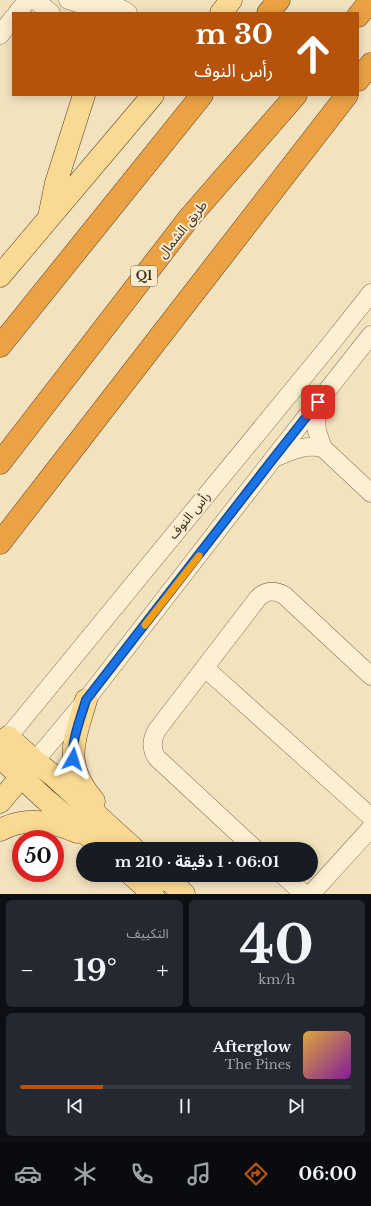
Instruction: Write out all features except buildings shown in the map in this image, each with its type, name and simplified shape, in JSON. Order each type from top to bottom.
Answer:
[{"type":"highway","points":[[269,12],[279,0]]},
{"type":"highway","points":[[359,15],[371,0]]},
{"type":"highway","points":[[359,79],[371,64]]},
{"type":"highway","points":[[0,346],[201,96]]},
{"type":"highway","name":"طريق الشمال","points":[[0,463],[189,218],[295,96]]},
{"type":"highway","points":[[0,543],[346,96]]},
{"type":"main road","points":[[48,220],[56,183],[84,96]]},
{"type":"main road","points":[[0,276],[152,96]]},
{"type":"main road","points":[[86,700],[73,755],[76,774],[84,788],[99,806],[105,841]]},
{"type":"main road","points":[[4,741],[28,769]]},
{"type":"main road","points":[[0,757],[28,769],[55,777],[105,841]]},
{"type":"main road","points":[[0,802],[28,769]]},
{"type":"main road","points":[[0,830],[21,822],[46,822],[105,841]]},
{"type":"main road","points":[[140,882],[153,894]]},
{"type":"main road","points":[[171,882],[184,894]]},
{"type":"street","points":[[18,12],[28,0]]},
{"type":"street","points":[[35,0],[50,12]]},
{"type":"street","points":[[68,0],[87,6],[94,10],[113,6],[127,12]]},
{"type":"street","points":[[0,35],[12,19]]},
{"type":"street","name":"رأس النوف","points":[[4,741],[371,293]]},
{"type":"street","points":[[28,769],[86,700],[371,335]]},
{"type":"street","points":[[318,402],[316,418],[317,431],[323,448],[371,493]]},
{"type":"street","points":[[273,459],[300,448],[312,446],[323,448]]},
{"type":"street","points":[[247,842],[161,763],[154,753],[152,741],[157,730],[258,598],[266,592],[275,591],[284,595],[371,676]]},
{"type":"street","points":[[205,668],[371,817]]},
{"type":"street","points":[[311,894],[371,828]]},
{"type":"slow traffic","points":[[145,625],[199,556]]},
{"type":"route","points":[[73,759],[76,733],[86,700],[318,402]]}]
